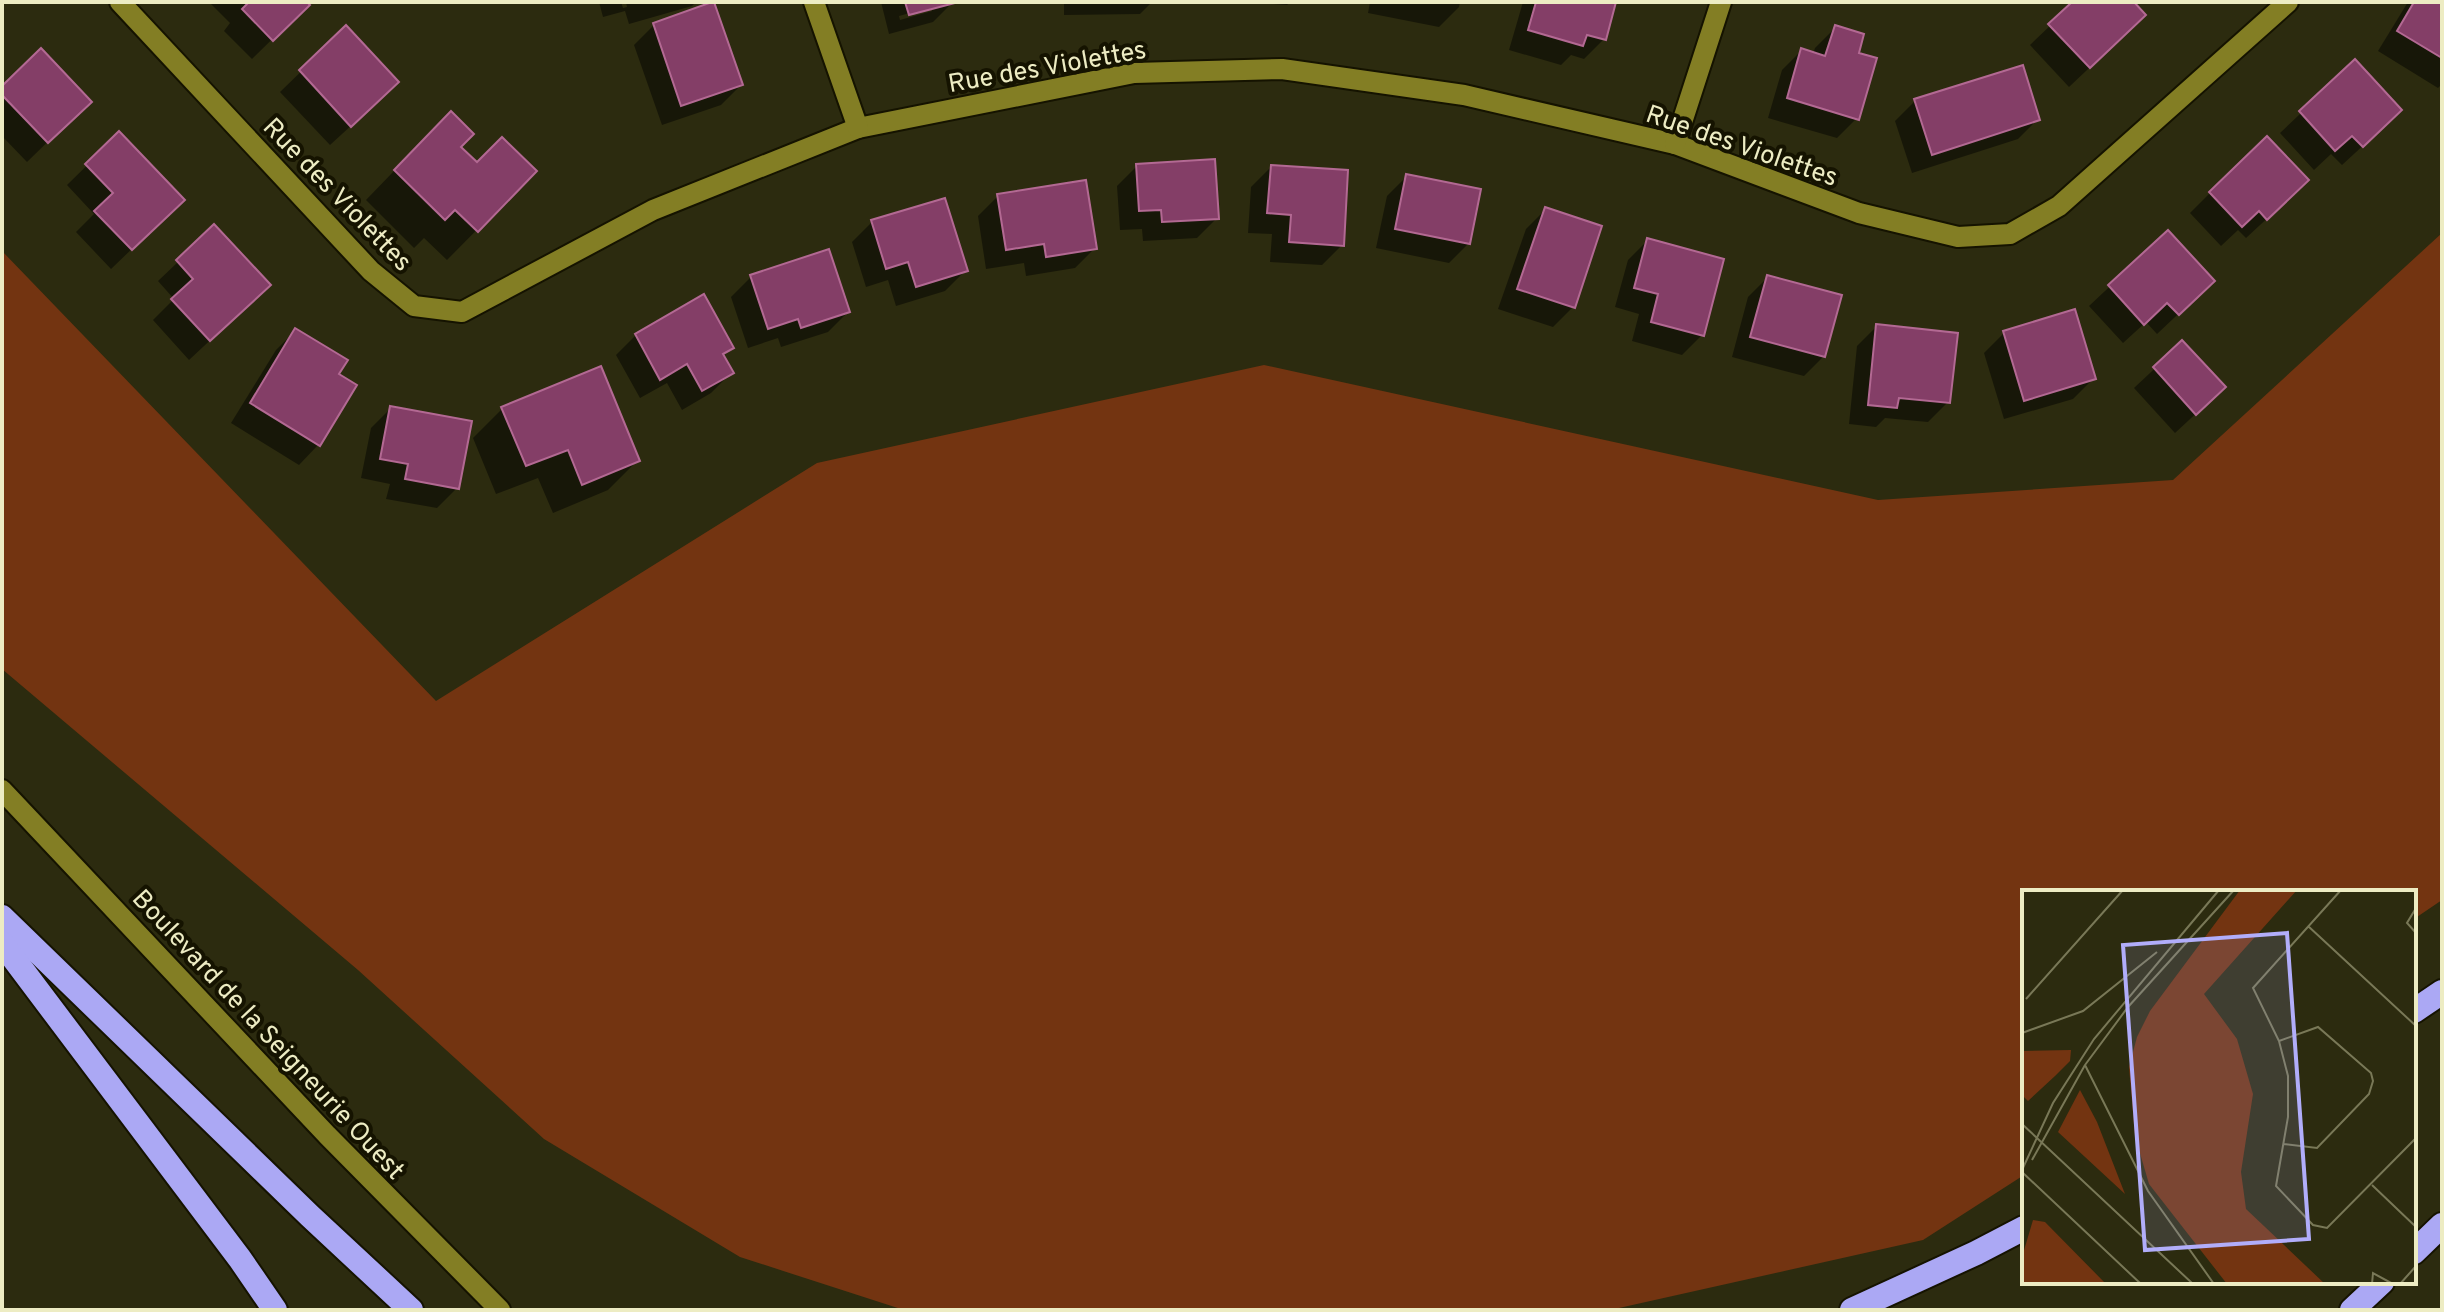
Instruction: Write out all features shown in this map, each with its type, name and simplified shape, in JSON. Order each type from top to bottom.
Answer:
[{"type":"highway","points":[[2,917],[411,1310]]},
{"type":"highway","points":[[2,943],[275,1310]]},
{"type":"highway","points":[[2416,1010],[2442,992]]},
{"type":"highway","points":[[2416,1250],[2442,1225]]},
{"type":"highway","points":[[1852,1310],[2022,1229]]},
{"type":"highway","points":[[2352,1310],[2380,1284]]},
{"type":"street","name":"Rue des Violettes","points":[[120,2],[371,271],[414,306],[462,312],[653,210],[858,128],[1134,73],[1282,69],[1464,95],[1675,144],[1859,213],[1958,237],[2010,234],[2059,206],[2288,2]]},
{"type":"street","points":[[814,2],[858,128]]},
{"type":"street","points":[[1675,144],[1721,2]]},
{"type":"street","name":"Boulevard de la Seigneurie Ouest","points":[[2,790],[363,1173],[500,1310]]},
{"type":"shaded area","points":[[2442,233],[2442,900],[2416,918],[2416,890],[2022,890],[2022,1176],[1923,1240],[1610,1310],[904,1310],[740,1257],[544,1139],[358,970],[2,669],[2,251],[436,701],[817,463],[1264,365],[1878,500],[2173,480]]},
{"type":"building","points":[[249,2],[307,2],[310,5],[273,41],[242,9]]},
{"type":"building","points":[[712,2],[743,85],[681,106],[653,23]]},
{"type":"building","points":[[905,2],[955,2],[955,3],[909,15]]},
{"type":"building","points":[[1536,2],[1616,2],[1606,40],[1587,35],[1583,46],[1528,30]]},
{"type":"building","points":[[2072,2],[2134,2],[2146,15],[2090,68],[2048,24]]},
{"type":"building","points":[[2414,2],[2442,2],[2442,58],[2397,31]]},
{"type":"building","points":[[346,25],[399,82],[351,127],[299,70]]},
{"type":"building","points":[[1835,25],[1864,34],[1859,53],[1877,58],[1859,120],[1787,98],[1801,48],[1825,56]]},
{"type":"building","points":[[41,48],[92,102],[48,143],[2,95],[2,86]]},
{"type":"building","points":[[2355,59],[2402,110],[2363,147],[2352,136],[2335,151],[2299,111]]},
{"type":"building","points":[[2023,65],[2040,120],[1932,155],[1914,99]]},
{"type":"building","points":[[451,111],[474,134],[461,147],[477,162],[502,137],[537,171],[478,232],[455,210],[445,220],[394,170]]},
{"type":"building","points":[[119,131],[185,200],[132,250],[94,211],[113,193],[85,164]]},
{"type":"building","points":[[2267,136],[2309,180],[2267,220],[2259,211],[2242,227],[2209,192]]},
{"type":"building","points":[[1215,159],[1219,219],[1162,222],[1161,210],[1139,211],[1136,164]]},
{"type":"building","points":[[1271,165],[1348,170],[1344,246],[1289,242],[1291,215],[1267,213]]},
{"type":"building","points":[[1406,174],[1481,189],[1470,244],[1395,229]]},
{"type":"building","points":[[1086,180],[1097,249],[1046,257],[1044,244],[1006,250],[997,194]]},
{"type":"building","points":[[945,198],[968,271],[916,287],[908,262],[886,269],[871,220]]},
{"type":"building","points":[[1545,207],[1602,226],[1575,308],[1517,289]]},
{"type":"building","points":[[214,224],[271,285],[210,341],[171,299],[193,279],[176,260]]},
{"type":"building","points":[[2168,230],[2215,281],[2179,315],[2167,303],[2144,325],[2108,285]]},
{"type":"building","points":[[1647,238],[1724,259],[1704,336],[1651,322],[1658,294],[1634,288]]},
{"type":"building","points":[[829,249],[850,312],[801,328],[798,319],[768,329],[750,275]]},
{"type":"building","points":[[1767,275],[1842,295],[1825,357],[1750,337]]},
{"type":"building","points":[[704,294],[734,348],[723,354],[734,373],[702,391],[687,364],[660,380],[635,334]]},
{"type":"building","points":[[2075,309],[2096,379],[2024,401],[2003,331]]},
{"type":"building","points":[[1876,324],[1958,333],[1950,403],[1899,398],[1897,408],[1868,405]]},
{"type":"building","points":[[295,328],[348,360],[339,374],[357,385],[320,446],[250,403]]},
{"type":"building","points":[[2182,340],[2226,387],[2196,415],[2153,367]]},
{"type":"building","points":[[601,366],[640,461],[582,485],[568,450],[526,466],[501,407]]},
{"type":"building","points":[[390,406],[472,421],[459,489],[405,479],[408,464],[380,459]]}]
